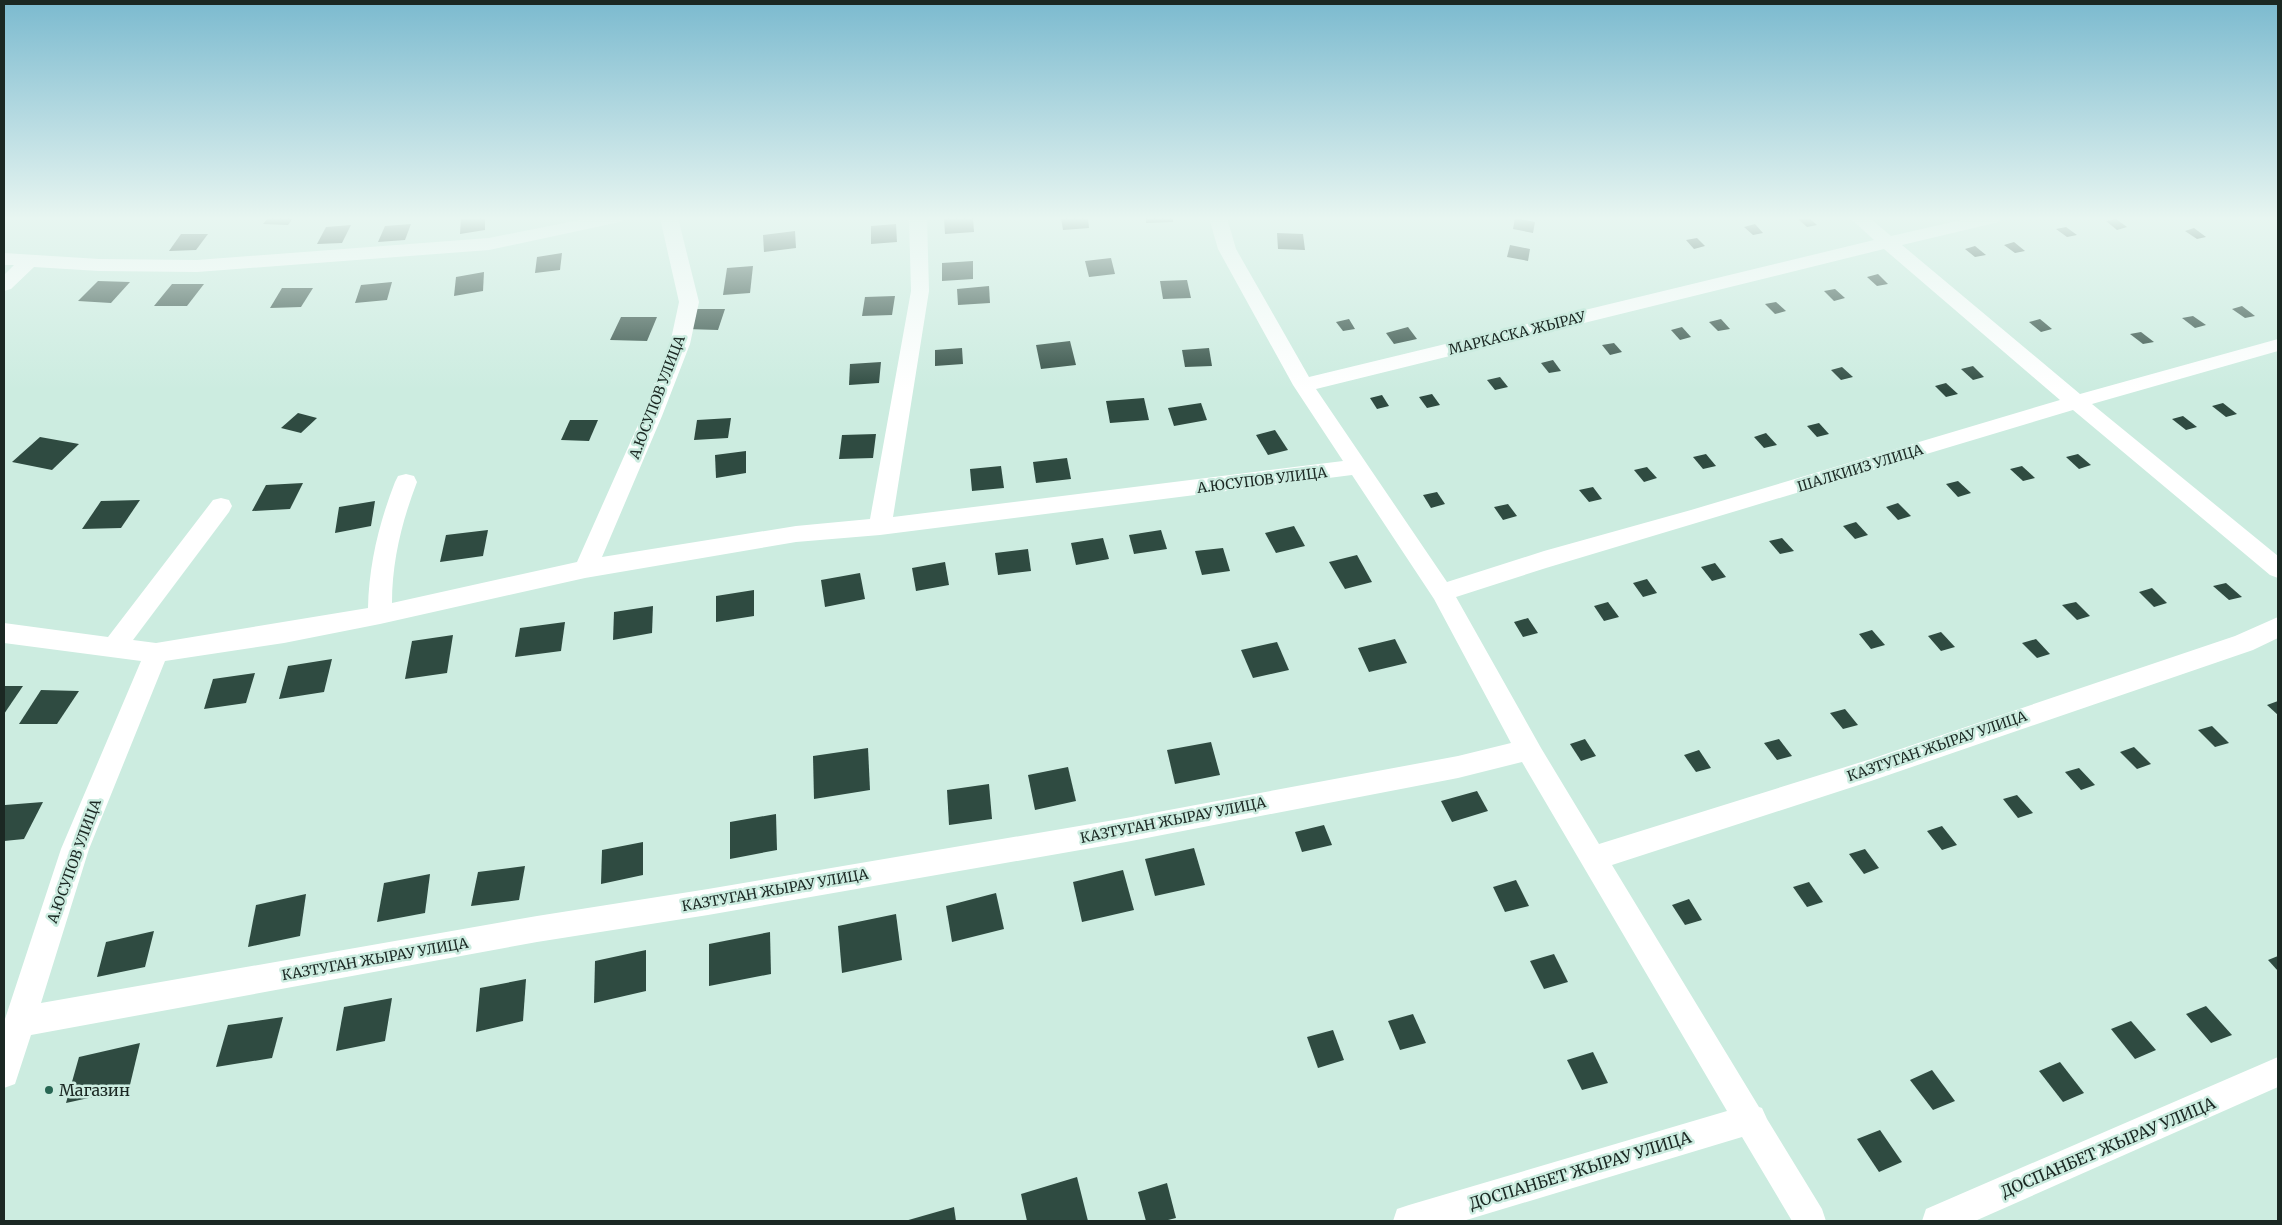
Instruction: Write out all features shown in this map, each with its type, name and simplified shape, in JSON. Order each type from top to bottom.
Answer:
[{"type":"street","points":[[4,285],[14,275]]},
{"type":"street","name":"А.ЮСУПОВ УЛИЦА","points":[[585,569],[652,416],[680,344],[689,302],[683,275]]},
{"type":"street","points":[[880,526],[920,291],[920,275]]},
{"type":"street","points":[[1242,275],[1303,385],[1442,593],[1528,750],[1810,1221]]},
{"type":"street","name":"МАРКАСКА ЖЫРАУ","points":[[1303,385],[1755,275]]},
{"type":"street","points":[[1926,275],[2278,569]]},
{"type":"street","name":"ШАЛКИИЗ УЛИЦА","points":[[1442,593],[1544,560],[1691,518],[2076,402],[2278,345]]},
{"type":"street","name":"А.ЮСУПОВ УЛИЦА","points":[[4,633],[156,653],[284,633],[380,615],[585,569],[796,534],[880,526],[1358,468]]},
{"type":"street","points":[[380,615],[383,561],[395,508],[406,482]]},
{"type":"street","points":[[114,648],[164,578],[221,506]]},
{"type":"street","name":"КАЗТУГАН ЖЫРАУ УЛИЦА","points":[[1594,858],[1871,770],[2068,701],[2244,643],[2278,627]]},
{"type":"street","name":"А.ЮСУПОВ УЛИЦА","points":[[4,1073],[75,849],[156,653]]},
{"type":"street","name":"КАЗТУГАН ЖЫРАУ УЛИЦА","points":[[19,1022],[537,929],[1126,830],[1458,767],[1528,750]]},
{"type":"street","name":"ДОСПАНБЕТ ЖЫРАУ УЛИЦА","points":[[1938,1221],[2278,1072]]},
{"type":"street","name":"ДОСПАНБЕТ ЖЫРАУ УЛИЦА","points":[[1409,1221],[1750,1119]]},
{"type":"building","points":[[484,275],[483,291],[454,296],[456,277]]},
{"type":"building","points":[[726,275],[752,275],[750,293],[723,295]]},
{"type":"building","points":[[942,275],[973,275],[973,279],[942,281]]},
{"type":"building","points":[[1879,275],[1888,284],[1877,286],[1867,277]]},
{"type":"building","points":[[1187,280],[1191,298],[1163,299],[1160,281]]},
{"type":"building","points":[[98,281],[130,282],[111,303],[78,301]]},
{"type":"building","points":[[392,282],[387,300],[355,303],[361,285]]},
{"type":"building","points":[[172,284],[204,284],[187,306],[154,306]]},
{"type":"building","points":[[989,286],[990,303],[958,305],[957,289]]},
{"type":"building","points":[[282,288],[313,288],[301,307],[270,308]]},
{"type":"building","points":[[1835,289],[1845,298],[1834,301],[1824,291]]},
{"type":"building","points":[[895,296],[892,315],[862,316],[865,297]]},
{"type":"building","points":[[1776,302],[1786,311],[1775,314],[1765,304]]},
{"type":"building","points":[[2242,306],[2255,316],[2245,318],[2232,309]]},
{"type":"building","points":[[693,309],[725,309],[718,330],[686,329]]},
{"type":"building","points":[[2193,316],[2206,325],[2195,328],[2182,318]]},
{"type":"building","points":[[621,317],[657,317],[647,341],[610,340]]},
{"type":"building","points":[[1349,319],[1355,329],[1343,331],[1336,322]]},
{"type":"building","points":[[1721,319],[1730,329],[1718,331],[1709,322]]},
{"type":"building","points":[[2040,319],[2052,329],[2041,332],[2029,322]]},
{"type":"building","points":[[1408,327],[1417,339],[1394,344],[1386,333]]},
{"type":"building","points":[[1682,327],[1691,337],[1680,340],[1671,330]]},
{"type":"building","points":[[2141,332],[2154,342],[2143,344],[2130,334]]},
{"type":"building","points":[[1070,341],[1076,365],[1041,369],[1036,345]]},
{"type":"building","points":[[1614,343],[1622,352],[1610,355],[1602,345]]},
{"type":"building","points":[[962,348],[963,364],[935,366],[935,350]]},
{"type":"building","points":[[1209,348],[1212,366],[1185,367],[1182,350]]},
{"type":"building","points":[[1553,360],[1561,371],[1549,373],[1541,363]]},
{"type":"building","points":[[881,362],[879,383],[849,385],[850,364]]},
{"type":"building","points":[[1973,366],[1984,377],[1973,380],[1961,369]]},
{"type":"building","points":[[1842,367],[1853,377],[1841,380],[1831,370]]},
{"type":"building","points":[[1500,377],[1508,387],[1495,390],[1487,380]]},
{"type":"building","points":[[1946,383],[1958,394],[1946,397],[1935,386]]},
{"type":"building","points":[[1432,394],[1440,405],[1427,408],[1419,397]]},
{"type":"building","points":[[1382,395],[1389,406],[1377,409],[1370,398]]},
{"type":"building","points":[[1144,398],[1149,420],[1110,423],[1106,401]]},
{"type":"building","points":[[1201,403],[1207,420],[1174,426],[1168,408]]},
{"type":"building","points":[[2223,403],[2237,414],[2226,417],[2212,406]]},
{"type":"building","points":[[298,413],[317,418],[301,433],[281,428]]},
{"type":"building","points":[[2183,416],[2197,427],[2186,430],[2172,419]]},
{"type":"building","points":[[731,418],[728,438],[694,440],[697,420]]},
{"type":"building","points":[[570,420],[598,420],[589,441],[561,440]]},
{"type":"building","points":[[1819,423],[1829,434],[1817,437],[1807,426]]},
{"type":"building","points":[[1275,430],[1288,450],[1268,455],[1256,435]]},
{"type":"building","points":[[1766,433],[1777,445],[1764,448],[1754,437]]},
{"type":"building","points":[[876,434],[873,458],[839,459],[842,435]]},
{"type":"building","points":[[40,437],[79,444],[52,470],[12,462]]},
{"type":"building","points":[[746,451],[746,473],[716,478],[715,455]]},
{"type":"building","points":[[1706,454],[1716,466],[1703,469],[1693,457]]},
{"type":"building","points":[[2078,454],[2091,465],[2079,469],[2066,457]]},
{"type":"building","points":[[1067,458],[1071,479],[1036,483],[1033,462]]},
{"type":"building","points":[[1001,466],[1004,488],[972,491],[970,469]]},
{"type":"building","points":[[2022,466],[2035,478],[2023,481],[2010,469]]},
{"type":"building","points":[[1647,467],[1657,478],[1644,482],[1634,470]]},
{"type":"building","points":[[1958,481],[1971,493],[1958,497],[1946,484]]},
{"type":"building","points":[[303,483],[290,509],[252,511],[266,485]]},
{"type":"building","points":[[1593,487],[1602,499],[1589,502],[1579,490]]},
{"type":"building","points":[[1437,492],[1445,504],[1431,508],[1423,495]]},
{"type":"building","points":[[140,500],[121,528],[82,529],[101,501]]},
{"type":"building","points":[[375,501],[371,526],[335,533],[339,507]]},
{"type":"building","points":[[1898,503],[1911,516],[1898,520],[1886,507]]},
{"type":"building","points":[[1508,504],[1517,516],[1503,520],[1494,507]]},
{"type":"building","points":[[1856,522],[1868,535],[1855,539],[1843,526]]},
{"type":"building","points":[[1294,526],[1305,546],[1276,553],[1265,533]]},
{"type":"building","points":[[488,530],[483,556],[440,562],[446,535]]},
{"type":"building","points":[[1161,530],[1167,549],[1134,554],[1129,535]]},
{"type":"building","points":[[1103,538],[1109,559],[1076,565],[1071,543]]},
{"type":"building","points":[[1782,538],[1794,551],[1780,554],[1769,541]]},
{"type":"building","points":[[1223,548],[1230,571],[1202,575],[1195,551]]},
{"type":"building","points":[[1028,549],[1031,571],[998,575],[995,553]]},
{"type":"building","points":[[1357,555],[1372,582],[1345,589],[1329,562]]},
{"type":"building","points":[[945,562],[949,585],[916,591],[912,568]]},
{"type":"building","points":[[1715,563],[1726,577],[1712,581],[1701,567]]},
{"type":"building","points":[[860,573],[865,599],[825,607],[821,580]]},
{"type":"building","points":[[1647,579],[1657,593],[1643,597],[1633,583]]},
{"type":"building","points":[[2226,583],[2242,597],[2229,600],[2213,586]]},
{"type":"building","points":[[2152,588],[2167,603],[2154,607],[2139,592]]},
{"type":"building","points":[[754,590],[754,616],[716,622],[716,596]]},
{"type":"building","points":[[1608,602],[1619,617],[1604,621],[1594,606]]},
{"type":"building","points":[[2076,602],[2090,616],[2077,620],[2062,605]]},
{"type":"building","points":[[653,606],[652,633],[613,640],[614,612]]},
{"type":"building","points":[[1528,618],[1538,633],[1523,637],[1514,622]]},
{"type":"building","points":[[565,622],[561,651],[515,657],[520,628]]},
{"type":"building","points":[[1872,630],[1885,645],[1871,649],[1859,634]]},
{"type":"building","points":[[1941,632],[1955,647],[1941,651],[1928,636]]},
{"type":"building","points":[[453,635],[447,673],[405,679],[412,641]]},
{"type":"building","points":[[1395,639],[1407,663],[1369,672],[1358,648]]},
{"type":"building","points":[[2036,639],[2050,654],[2037,658],[2022,643]]},
{"type":"building","points":[[1277,642],[1289,670],[1253,678],[1241,650]]},
{"type":"building","points":[[332,659],[324,692],[279,699],[288,666]]},
{"type":"building","points":[[255,673],[246,703],[204,709],[213,679]]},
{"type":"building","points":[[4,686],[23,686],[4,714]]},
{"type":"building","points":[[41,690],[79,691],[57,724],[19,724]]},
{"type":"building","points":[[2278,701],[2278,715],[2267,705]]},
{"type":"building","points":[[1845,709],[1858,725],[1843,729],[1830,713]]},
{"type":"building","points":[[2212,726],[2229,743],[2215,747],[2198,730]]},
{"type":"building","points":[[1585,739],[1596,756],[1581,761],[1570,744]]},
{"type":"building","points":[[1779,739],[1792,756],[1777,760],[1764,743]]},
{"type":"building","points":[[1211,742],[1220,775],[1175,784],[1167,750]]},
{"type":"building","points":[[2134,747],[2151,764],[2137,769],[2120,752]]},
{"type":"building","points":[[868,748],[870,790],[814,799],[813,756]]},
{"type":"building","points":[[1699,750],[1711,768],[1696,772],[1684,755]]},
{"type":"building","points":[[1068,767],[1076,801],[1035,810],[1028,775]]},
{"type":"building","points":[[2079,768],[2095,785],[2081,790],[2065,772]]},
{"type":"building","points":[[989,784],[992,819],[949,825],[947,790]]},
{"type":"building","points":[[1477,791],[1488,811],[1452,822],[1441,801]]},
{"type":"building","points":[[2017,795],[2033,813],[2018,818],[2003,799]]},
{"type":"building","points":[[43,802],[24,839],[4,841],[5,805]]},
{"type":"building","points":[[776,814],[777,850],[730,859],[730,822]]},
{"type":"building","points":[[1324,825],[1332,845],[1302,852],[1295,832]]},
{"type":"building","points":[[1942,826],[1957,845],[1942,850],[1927,831]]},
{"type":"building","points":[[643,842],[643,875],[601,884],[602,850]]},
{"type":"building","points":[[1194,848],[1205,885],[1155,896],[1145,859]]},
{"type":"building","points":[[1865,849],[1879,868],[1864,874],[1849,854]]},
{"type":"building","points":[[525,866],[519,900],[471,906],[478,872]]},
{"type":"building","points":[[1123,870],[1134,910],[1082,922],[1073,882]]},
{"type":"building","points":[[430,874],[425,913],[377,922],[384,883]]},
{"type":"building","points":[[1516,880],[1529,906],[1505,912],[1493,887]]},
{"type":"building","points":[[1809,882],[1823,902],[1807,907],[1793,887]]},
{"type":"building","points":[[996,893],[1004,929],[952,942],[946,906]]},
{"type":"building","points":[[306,894],[300,936],[248,947],[256,905]]},
{"type":"building","points":[[1689,899],[1702,920],[1685,925],[1672,905]]},
{"type":"building","points":[[896,914],[902,960],[842,973],[838,926]]},
{"type":"building","points":[[154,931],[145,967],[97,977],[106,942]]},
{"type":"building","points":[[770,932],[771,974],[709,986],[709,944]]},
{"type":"building","points":[[646,950],[646,991],[594,1003],[595,961]]},
{"type":"building","points":[[1554,954],[1568,982],[1544,989],[1530,961]]},
{"type":"building","points":[[2278,956],[2278,971],[2268,960]]},
{"type":"building","points":[[526,979],[523,1021],[476,1032],[480,988]]},
{"type":"building","points":[[392,998],[385,1041],[336,1051],[344,1007]]},
{"type":"building","points":[[2206,1006],[2232,1035],[2211,1043],[2186,1014]]},
{"type":"building","points":[[1413,1014],[1426,1043],[1400,1050],[1388,1021]]},
{"type":"building","points":[[283,1017],[272,1058],[216,1067],[228,1025]]},
{"type":"building","points":[[2131,1021],[2156,1050],[2135,1059],[2111,1029]]},
{"type":"building","points":[[1333,1030],[1344,1060],[1318,1068],[1307,1037]]},
{"type":"building","points":[[140,1043],[129,1089],[66,1103],[79,1057]]},
{"type":"building","points":[[1593,1052],[1608,1083],[1582,1090],[1567,1060]]},
{"type":"building","points":[[2060,1062],[2084,1093],[2063,1102],[2039,1071]]},
{"type":"building","points":[[1932,1070],[1955,1101],[1933,1110],[1910,1080]]},
{"type":"building","points":[[1880,1130],[1902,1162],[1879,1172],[1857,1139]]},
{"type":"building","points":[[1077,1177],[1088,1221],[1027,1221],[1021,1194]]},
{"type":"building","points":[[1167,1183],[1176,1218],[1164,1221],[1146,1221],[1138,1192]]},
{"type":"building","points":[[954,1207],[956,1221],[905,1221]]},
{"type":"place","name":"Магазин","points":[[49,1090]]}]
